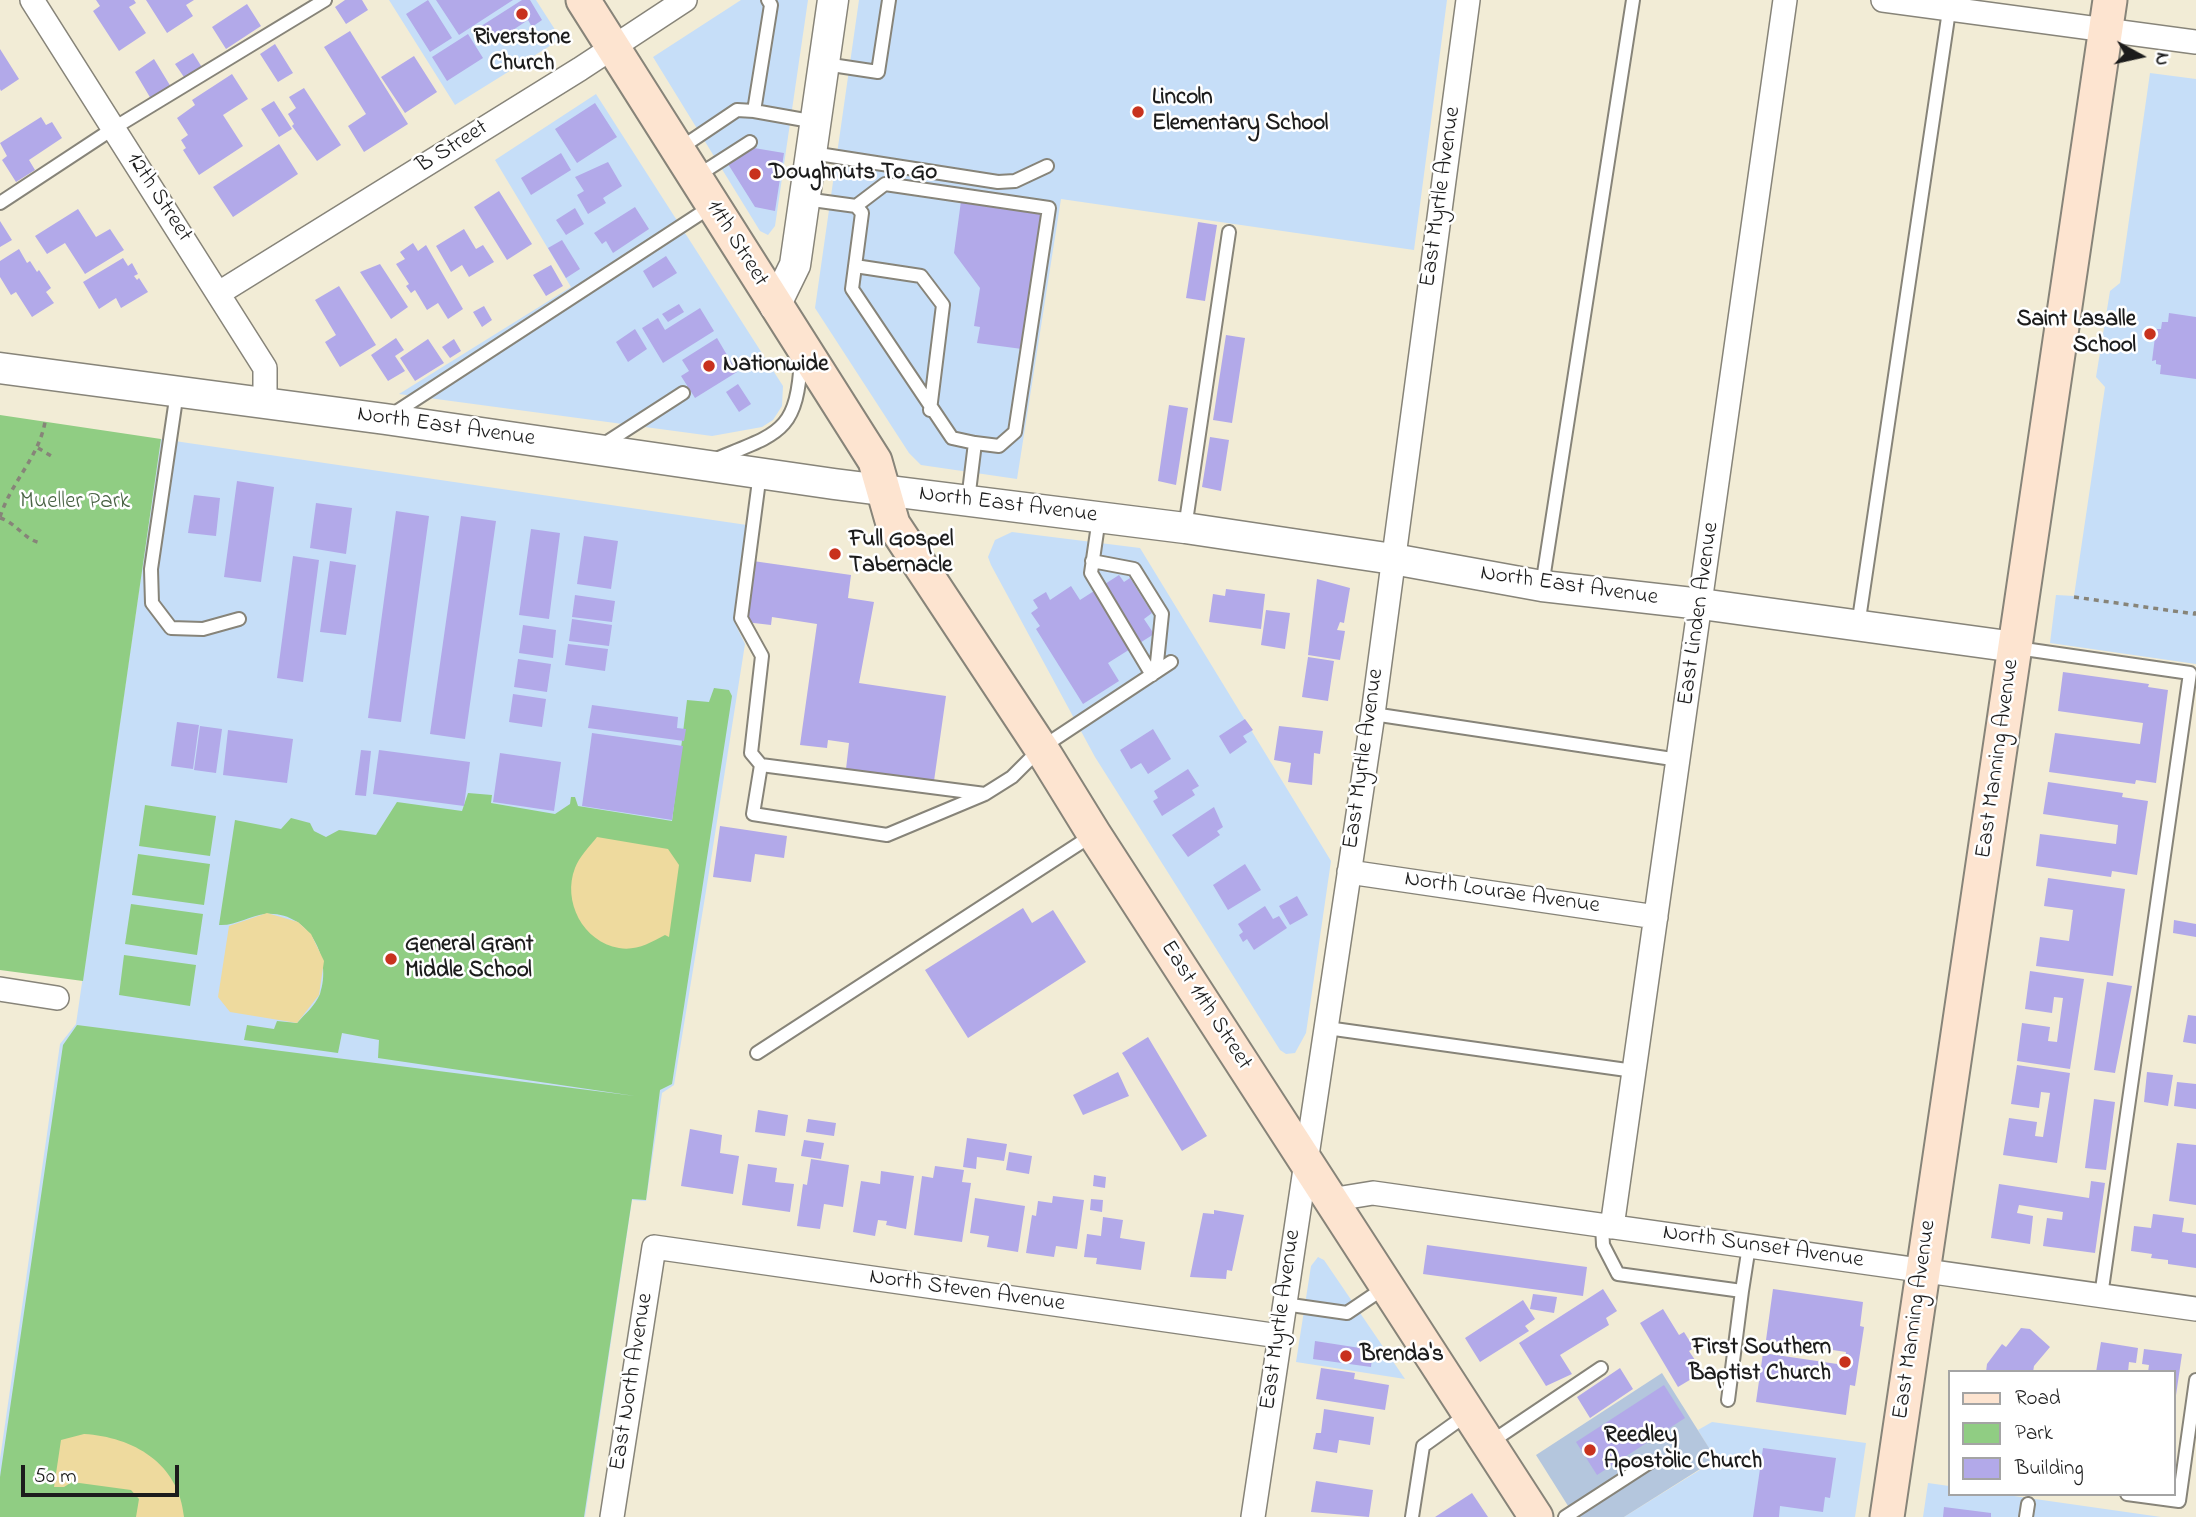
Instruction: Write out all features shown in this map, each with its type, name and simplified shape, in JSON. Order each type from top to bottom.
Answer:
[{"type":"main road","name":"11th Street","points":[[583,0],[875,461],[884,490]]},
{"type":"main road","name":"East Manning Avenue","points":[[1887,1517],[2108,15]]},
{"type":"main road","name":"East 11th Street","points":[[884,490],[893,524],[1041,748],[1304,1161],[1536,1517]]},
{"type":"street","name":"12th Street","points":[[32,0],[265,368],[265,402]]},
{"type":"street","points":[[775,306],[794,265],[833,0]]},
{"type":"street","name":"East Myrtle Avenue","points":[[1253,1517],[1304,1161],[1327,1028],[1373,713],[1468,0]]},
{"type":"street","name":"East Linden Avenue","points":[[1607,1226],[1634,1071],[1785,0]]},
{"type":"street","points":[[1883,0],[2108,15],[2196,43]]},
{"type":"street","name":"B Street","points":[[219,293],[580,69],[670,4]]},
{"type":"street","name":"North East Avenue","points":[[0,368],[265,402],[884,490],[1185,528],[1393,559],[1542,586],[1701,604],[2015,647]]},
{"type":"street","name":"North Lourae Avenue","points":[[1349,872],[1656,917]]},
{"type":"street","points":[[0,989],[57,998]]},
{"type":"street","name":"North Sunset Avenue","points":[[1331,1200],[1373,1193],[2196,1309]]},
{"type":"street","name":"North Steven Avenue","points":[[654,1247],[1279,1336]]},
{"type":"street","name":"East North Avenue","points":[[612,1517],[654,1247]]},
{"type":"lane","points":[[0,203],[114,128],[326,0]]},
{"type":"lane","points":[[754,111],[771,5],[768,0]]},
{"type":"lane","points":[[824,64],[878,72],[889,0]]},
{"type":"lane","points":[[1542,586],[1633,0]]},
{"type":"lane","points":[[1858,626],[1949,5]]},
{"type":"lane","points":[[677,150],[737,110],[816,122]]},
{"type":"lane","points":[[694,178],[750,142]]},
{"type":"lane","points":[[812,153],[998,183],[1015,181],[1047,166]]},
{"type":"lane","points":[[805,199],[856,206],[862,213],[852,289],[930,410],[952,438],[999,446],[1014,432],[1049,208],[885,184],[856,206]]},
{"type":"lane","points":[[385,419],[712,206]]},
{"type":"lane","points":[[1185,528],[1229,233]]},
{"type":"lane","points":[[855,266],[920,275],[943,305],[930,410]]},
{"type":"lane","points":[[702,465],[770,437],[789,418],[799,397],[802,349]]},
{"type":"lane","points":[[177,392],[151,569],[152,603],[171,628],[202,629],[239,620]]},
{"type":"lane","points":[[595,450],[683,393]]},
{"type":"lane","points":[[967,501],[975,443]]},
{"type":"lane","points":[[760,473],[741,618],[762,656],[751,753],[761,765],[985,794]]},
{"type":"lane","points":[[1099,518],[1092,561],[1093,578],[1154,673]]},
{"type":"lane","points":[[1092,561],[1134,569],[1161,611],[1154,673]]},
{"type":"lane","points":[[2015,647],[2190,673],[2101,1296]]},
{"type":"lane","points":[[761,765],[753,814],[887,835],[985,794],[1013,777],[1041,748],[1171,662]]},
{"type":"lane","points":[[1373,713],[1679,760]]},
{"type":"lane","points":[[757,1053],[1094,834]]},
{"type":"lane","points":[[1327,1028],[1634,1071]]},
{"type":"lane","points":[[1607,1226],[1603,1245],[1619,1274],[1742,1292]]},
{"type":"lane","points":[[1728,1400],[1749,1245]]},
{"type":"lane","points":[[1284,1304],[1347,1313],[1387,1285]]},
{"type":"lane","points":[[1489,1443],[1601,1368]]},
{"type":"lane","points":[[2142,1496],[2179,1501],[2196,1380]]},
{"type":"lane","points":[[1412,1517],[1423,1446],[1469,1413]]},
{"type":"lane","points":[[1565,1517],[1650,1462]]},
{"type":"path","points":[[41,543],[23,535],[10,522],[0,517],[12,486],[38,447],[45,422]]},
{"type":"path","points":[[38,447],[53,457]]},
{"type":"path","points":[[2074,597],[2195,614],[2196,607]]},
{"type":"shaded area","points":[[389,0],[536,0],[561,39],[455,105]]},
{"type":"shaded area","points":[[741,0],[808,0],[775,226],[768,235],[760,231],[653,57]]},
{"type":"shaded area","name":"Lincoln Elementary School","points":[[859,0],[1447,0],[1414,250],[1061,199],[1017,479],[921,465],[909,453],[815,308]]},
{"type":"shaded area","name":"Saint Lasalle School","points":[[2150,73],[2196,79],[2196,664],[2050,643],[2056,595],[2074,596],[2105,387],[2096,377],[2110,291],[2120,283]]},
{"type":"shaded area","points":[[596,94],[783,386],[782,406],[773,420],[762,427],[712,436],[399,394],[571,287],[495,160]]},
{"type":"shaded area","name":"General Grant Middle School","points":[[161,439],[747,525],[734,621],[745,644],[706,891],[674,1085],[662,1093],[646,1201],[632,1200],[585,1517],[0,1517],[0,1459],[60,1044],[76,1024]]},
{"type":"shaded area","points":[[1012,532],[1140,548],[1331,861],[1306,1033],[1295,1053],[1286,1054],[1280,1050],[1095,757],[988,557],[995,540]]},
{"type":"shaded area","points":[[1318,1257],[1324,1260],[1405,1379],[1296,1362],[1311,1266]]},
{"type":"shaded area","points":[[1662,1373],[1716,1459],[1624,1517],[1575,1517],[1536,1455]]},
{"type":"shaded area","points":[[1712,1422],[1866,1443],[1855,1517],[1624,1517],[1716,1460],[1698,1430]]},
{"type":"shaded area","points":[[1928,1483],[1948,1486],[1948,1496],[2014,1496],[2161,1517],[1923,1517]]},
{"type":"green space","name":"Mueller Park","points":[[0,415],[161,439],[83,981],[0,970]]},
{"type":"green space","name":"General Grant Middle School","points":[[714,688],[729,690],[732,696],[672,1084],[660,1090],[646,1200],[632,1199],[584,1517],[0,1517],[0,1477],[63,1045],[77,1025],[635,1096],[378,1058],[379,1040],[342,1033],[338,1053],[244,1040],[247,1025],[274,1029],[277,1021],[297,1023],[320,994],[323,966],[314,939],[294,920],[281,915],[266,914],[219,925],[235,820],[281,829],[291,818],[310,823],[314,831],[326,837],[339,830],[376,835],[397,802],[462,811],[468,793],[492,795],[491,803],[555,814],[570,804],[571,797],[575,797],[578,806],[672,821],[687,700],[709,702]]},
{"type":"green space","points":[[145,805],[216,816],[210,856],[139,846]]},
{"type":"green space","points":[[138,854],[210,864],[204,905],[132,895]]},
{"type":"green space","points":[[131,904],[203,914],[197,955],[125,944]]},
{"type":"green space","points":[[124,955],[196,965],[190,1006],[119,995]]},
{"type":"sand","points":[[597,837],[668,849],[679,865],[669,937],[665,935],[643,946],[625,949],[606,944],[586,929],[574,906],[572,881],[579,860]]},
{"type":"sand","points":[[267,913],[298,922],[311,934],[324,961],[319,995],[297,1023],[230,1012],[218,997],[229,926]]},
{"type":"sand","points":[[84,1434],[120,1441],[150,1456],[173,1482],[184,1517],[136,1517],[139,1499],[131,1490],[72,1482],[64,1487],[54,1487],[61,1440]]},
{"type":"building","points":[[96,0],[134,0],[136,3],[129,7],[146,33],[119,51],[93,11],[100,6]]},
{"type":"building","points":[[146,0],[194,0],[186,5],[193,16],[167,33]]},
{"type":"building","points":[[345,0],[362,0],[368,10],[346,24],[335,7]]},
{"type":"building","points":[[428,0],[452,38],[430,52],[406,14]]},
{"type":"building","points":[[436,0],[513,0],[459,35]]},
{"type":"building","points":[[522,0],[530,0],[542,20],[532,27],[528,20],[489,46],[478,28]]},
{"type":"building","points":[[247,4],[261,26],[226,49],[212,27]]},
{"type":"building","points":[[350,31],[408,124],[364,152],[348,126],[366,114],[324,47]]},
{"type":"building","points":[[468,34],[483,58],[447,81],[432,57]]},
{"type":"building","points":[[275,44],[293,73],[278,82],[260,54]]},
{"type":"building","points":[[0,49],[19,79],[1,91],[0,89]]},
{"type":"building","points":[[193,53],[203,69],[186,80],[175,64]]},
{"type":"building","points":[[414,56],[437,92],[405,113],[381,77]]},
{"type":"building","points":[[154,59],[171,87],[151,99],[135,72]]},
{"type":"building","points":[[232,74],[248,99],[223,115],[243,146],[199,175],[183,150],[186,148],[181,140],[188,135],[177,118],[195,105],[192,100]]},
{"type":"building","points":[[304,88],[341,145],[317,161],[292,126],[294,124],[288,114],[296,108],[289,97]]},
{"type":"building","points":[[274,101],[292,129],[279,137],[261,109]]},
{"type":"building","points":[[595,103],[617,137],[577,163],[555,129]]},
{"type":"building","points":[[41,117],[46,125],[52,122],[62,138],[29,160],[35,170],[16,182],[2,160],[7,156],[0,143]]},
{"type":"building","points":[[279,144],[298,174],[233,217],[213,187]]},
{"type":"building","points":[[754,148],[784,153],[775,211],[755,207],[728,164]]},
{"type":"building","points":[[561,153],[571,170],[531,195],[521,178]]},
{"type":"building","points":[[608,162],[622,186],[603,198],[606,203],[588,214],[577,195],[584,191],[575,177]]},
{"type":"building","points":[[499,191],[532,244],[507,260],[474,207]]},
{"type":"building","points":[[961,201],[1042,213],[1022,349],[977,343],[980,327],[974,326],[980,288],[954,253]]},
{"type":"building","points":[[635,207],[649,229],[613,253],[606,241],[602,244],[594,233]]},
{"type":"building","points":[[575,208],[584,224],[566,235],[556,220]]},
{"type":"building","points":[[78,209],[96,237],[110,229],[124,250],[85,274],[65,243],[47,254],[35,236]]},
{"type":"building","points":[[0,221],[12,240],[0,247]]},
{"type":"building","points":[[1198,222],[1217,225],[1205,301],[1186,298]]},
{"type":"building","points":[[464,229],[476,249],[483,245],[494,262],[469,277],[462,265],[451,272],[436,246]]},
{"type":"building","points":[[562,240],[580,269],[566,278],[548,248]]},
{"type":"building","points":[[413,243],[418,251],[426,245],[463,309],[448,319],[438,303],[427,310],[415,290],[411,293],[406,286],[409,284],[396,264],[405,259],[400,252]]},
{"type":"building","points":[[19,249],[27,263],[30,261],[37,272],[39,270],[51,288],[46,292],[54,303],[32,317],[16,292],[11,295],[0,277],[0,261]]},
{"type":"building","points":[[666,256],[677,273],[653,288],[643,271]]},
{"type":"building","points":[[123,258],[128,266],[132,263],[138,274],[134,276],[137,280],[139,278],[148,292],[121,308],[116,298],[99,309],[83,282]]},
{"type":"building","points":[[380,264],[408,307],[391,319],[360,272]]},
{"type":"building","points":[[551,265],[563,286],[546,296],[533,275]]},
{"type":"building","points":[[339,286],[376,345],[340,367],[325,342],[336,335],[315,300]]},
{"type":"building","points":[[679,304],[684,312],[668,322],[662,314]]},
{"type":"building","points":[[484,306],[492,320],[482,327],[473,312]]},
{"type":"building","points":[[700,308],[714,331],[663,363],[642,328],[658,318],[665,330]]},
{"type":"building","points":[[2169,313],[2196,317],[2196,379],[2160,374],[2161,365],[2156,364],[2156,360],[2152,361],[2156,329],[2161,329],[2162,322],[2168,322]]},
{"type":"building","points":[[635,329],[647,349],[628,362],[616,342]]},
{"type":"building","points":[[1226,335],[1245,338],[1232,423],[1213,420]]},
{"type":"building","points":[[396,338],[404,350],[395,356],[405,371],[388,381],[371,355]]},
{"type":"building","points":[[717,338],[737,372],[695,398],[681,376],[689,371],[682,360]]},
{"type":"building","points":[[428,339],[444,363],[415,381],[400,358]]},
{"type":"building","points":[[454,339],[461,351],[450,358],[442,347]]},
{"type":"building","points":[[738,384],[751,404],[739,412],[726,392]]},
{"type":"building","points":[[1169,405],[1188,408],[1176,485],[1158,481]]},
{"type":"building","points":[[1210,437],[1229,440],[1221,491],[1202,487]]},
{"type":"building","points":[[237,481],[274,487],[261,582],[224,577]]},
{"type":"building","points":[[194,495],[220,498],[216,536],[188,533]]},
{"type":"building","points":[[316,503],[352,508],[346,554],[310,548]]},
{"type":"building","points":[[396,511],[429,516],[401,722],[368,718]]},
{"type":"building","points":[[461,516],[496,521],[465,739],[430,734]]},
{"type":"building","points":[[531,529],[560,533],[549,619],[519,615]]},
{"type":"building","points":[[584,536],[618,541],[611,589],[577,584]]},
{"type":"building","points":[[293,556],[319,560],[303,682],[277,678]]},
{"type":"building","points":[[330,561],[356,565],[346,635],[320,632]]},
{"type":"building","points":[[753,561],[851,575],[848,598],[874,602],[859,683],[946,696],[934,781],[846,769],[849,743],[828,740],[827,748],[800,745],[817,624],[772,617],[771,625],[745,622]]},
{"type":"building","points":[[1119,575],[1124,582],[1130,578],[1152,613],[1144,619],[1154,634],[1108,663],[1119,681],[1083,704],[1036,629],[1040,626],[1031,613],[1038,608],[1033,600],[1046,592],[1050,600],[1071,586],[1080,600]]},
{"type":"building","points":[[1317,579],[1350,588],[1344,623],[1340,622],[1337,630],[1345,631],[1340,660],[1308,655]]},
{"type":"building","points":[[1226,589],[1265,594],[1261,629],[1209,622],[1213,594],[1225,596]]},
{"type":"building","points":[[575,595],[615,601],[612,622],[572,617]]},
{"type":"building","points":[[1266,610],[1290,613],[1285,649],[1261,645]]},
{"type":"building","points":[[572,619],[612,625],[609,646],[569,641]]},
{"type":"building","points":[[523,625],[556,630],[553,658],[519,653]]},
{"type":"building","points":[[568,644],[608,649],[605,671],[565,665]]},
{"type":"building","points":[[1308,657],[1334,661],[1328,701],[1302,697]]},
{"type":"building","points":[[518,659],[551,664],[547,692],[514,687]]},
{"type":"building","points":[[2063,672],[2149,684],[2148,687],[2168,690],[2156,783],[2136,780],[2135,784],[2049,772],[2055,733],[2140,744],[2143,723],[2058,711]]},
{"type":"building","points":[[513,694],[546,699],[542,727],[509,722]]},
{"type":"building","points":[[592,705],[678,717],[677,728],[686,729],[684,741],[588,728]]},
{"type":"building","points":[[1245,719],[1253,730],[1243,736],[1247,742],[1230,754],[1219,736]]},
{"type":"building","points":[[177,722],[199,725],[193,769],[171,766]]},
{"type":"building","points":[[200,726],[222,729],[216,773],[194,770]]},
{"type":"building","points":[[1279,726],[1323,731],[1320,754],[1314,753],[1312,785],[1288,782],[1291,763],[1274,760]]},
{"type":"building","points":[[1153,729],[1171,759],[1148,774],[1141,763],[1131,769],[1120,750]]},
{"type":"building","points":[[228,730],[293,739],[287,783],[223,775]]},
{"type":"building","points":[[592,733],[683,746],[672,820],[582,806]]},
{"type":"building","points":[[361,750],[371,751],[366,796],[355,795]]},
{"type":"building","points":[[379,750],[470,762],[464,806],[373,794]]},
{"type":"building","points":[[500,753],[561,762],[554,811],[493,802]]},
{"type":"building","points":[[1188,769],[1199,786],[1192,790],[1195,795],[1162,816],[1153,801],[1158,798],[1154,791]]},
{"type":"building","points":[[2048,782],[2123,793],[2122,797],[2148,801],[2137,875],[2112,871],[2111,877],[2036,866],[2040,834],[2116,844],[2118,825],[2043,814]]},
{"type":"building","points":[[1214,807],[1223,827],[1217,831],[1220,835],[1188,857],[1172,835]]},
{"type":"building","points":[[720,826],[787,836],[784,858],[755,854],[751,882],[713,877]]},
{"type":"building","points":[[1245,864],[1261,890],[1228,910],[1213,885]]},
{"type":"building","points":[[2048,878],[2125,889],[2113,976],[2036,966],[2040,937],[2069,941],[2073,910],[2044,906]]},
{"type":"building","points":[[1297,896],[1308,915],[1290,925],[1279,906]]},
{"type":"building","points":[[1265,906],[1273,919],[1279,916],[1287,928],[1254,950],[1247,939],[1243,942],[1239,935],[1243,932],[1238,924]]},
{"type":"building","points":[[1023,908],[1032,923],[1053,910],[1086,962],[968,1038],[925,970]]},
{"type":"building","points":[[2174,920],[2196,924],[2196,937],[2173,933]]},
{"type":"building","points":[[2030,971],[2084,979],[2070,1069],[2017,1061],[2022,1023],[2050,1027],[2048,1041],[2057,1042],[2063,998],[2054,997],[2052,1013],[2025,1009]]},
{"type":"building","points":[[2107,982],[2132,986],[2115,1073],[2094,1070]]},
{"type":"building","points":[[2188,1015],[2196,1016],[2196,1044],[2183,1042]]},
{"type":"building","points":[[1148,1037],[1207,1136],[1182,1151],[1122,1053]]},
{"type":"building","points":[[2017,1065],[2070,1073],[2057,1163],[2003,1155],[2009,1118],[2037,1122],[2035,1136],[2043,1137],[2050,1093],[2041,1092],[2039,1108],[2011,1104]]},
{"type":"building","points":[[1118,1072],[1129,1096],[1083,1115],[1073,1095]]},
{"type":"building","points":[[2147,1072],[2173,1075],[2168,1106],[2144,1102]]},
{"type":"building","points":[[2177,1082],[2196,1084],[2196,1109],[2174,1106]]},
{"type":"building","points":[[2094,1099],[2115,1102],[2106,1170],[2085,1168]]},
{"type":"building","points":[[758,1110],[788,1115],[785,1136],[755,1132]]},
{"type":"building","points":[[808,1119],[836,1123],[834,1136],[806,1132]]},
{"type":"building","points":[[690,1129],[722,1135],[720,1153],[739,1156],[733,1194],[681,1186]]},
{"type":"building","points":[[967,1138],[1007,1144],[1004,1161],[977,1157],[976,1169],[963,1167]]},
{"type":"building","points":[[804,1140],[824,1143],[821,1159],[801,1156]]},
{"type":"building","points":[[2177,1143],[2196,1145],[2196,1205],[2169,1201]]},
{"type":"building","points":[[1009,1152],[1032,1156],[1029,1174],[1006,1170]]},
{"type":"building","points":[[811,1159],[849,1165],[843,1207],[824,1204],[820,1229],[797,1226],[803,1184],[807,1185]]},
{"type":"building","points":[[748,1164],[777,1168],[775,1182],[794,1184],[790,1212],[742,1205]]},
{"type":"building","points":[[935,1166],[964,1170],[962,1182],[971,1183],[962,1242],[914,1235],[922,1176],[933,1178]]},
{"type":"building","points":[[881,1171],[914,1176],[906,1229],[886,1225],[887,1221],[878,1220],[875,1236],[853,1232],[861,1181],[880,1184]]},
{"type":"building","points":[[1094,1175],[1106,1177],[1105,1188],[1093,1186]]},
{"type":"building","points":[[2091,1181],[2105,1183],[2095,1253],[2043,1246],[2047,1218],[2062,1220],[2063,1212],[2019,1205],[2017,1213],[2033,1216],[2030,1244],[1991,1238],[1999,1184],[2089,1198]]},
{"type":"building","points":[[1053,1196],[1084,1200],[1077,1249],[1056,1246],[1054,1257],[1026,1253],[1032,1215],[1036,1216],[1038,1201],[1052,1203]]},
{"type":"building","points":[[975,1198],[1025,1206],[1018,1252],[987,1247],[989,1236],[970,1233]]},
{"type":"building","points":[[1091,1199],[1103,1200],[1102,1212],[1090,1210]]},
{"type":"building","points":[[1214,1210],[1244,1215],[1232,1271],[1227,1270],[1226,1279],[1190,1277],[1203,1213],[1214,1214]]},
{"type":"building","points":[[2153,1214],[2184,1218],[2182,1232],[2196,1234],[2196,1268],[2168,1264],[2168,1260],[2151,1258],[2152,1254],[2131,1251],[2134,1226],[2151,1228]]},
{"type":"building","points":[[1103,1217],[1123,1220],[1120,1238],[1145,1242],[1141,1270],[1096,1264],[1097,1258],[1084,1257],[1087,1234],[1101,1236]]},
{"type":"building","points":[[1427,1245],[1587,1267],[1583,1296],[1423,1274]]},
{"type":"building","points":[[1603,1289],[1617,1311],[1606,1318],[1609,1325],[1560,1355],[1572,1374],[1546,1386],[1519,1343]]},
{"type":"building","points":[[1773,1289],[1863,1302],[1860,1326],[1864,1327],[1855,1386],[1850,1385],[1846,1415],[1756,1402],[1763,1353],[1844,1365],[1846,1352],[1766,1340]]},
{"type":"building","points":[[1533,1294],[1557,1297],[1554,1313],[1530,1309]]},
{"type":"building","points":[[1523,1300],[1535,1319],[1525,1326],[1529,1331],[1480,1362],[1465,1338]]},
{"type":"building","points":[[1663,1309],[1679,1335],[1684,1332],[1694,1348],[1689,1351],[1703,1372],[1678,1387],[1640,1323]]},
{"type":"building","points":[[2021,1328],[2030,1329],[2050,1347],[2033,1370],[1986,1370],[1987,1364],[2002,1344],[2006,1347]]},
{"type":"building","points":[[1315,1341],[1373,1350],[1371,1367],[1313,1359]]},
{"type":"building","points":[[2101,1342],[2138,1348],[2136,1363],[2129,1362],[2128,1370],[2096,1370]]},
{"type":"building","points":[[2144,1349],[2182,1354],[2175,1402],[2175,1370],[2148,1370],[2149,1365],[2142,1364]]},
{"type":"building","points":[[1321,1368],[1355,1373],[1354,1379],[1389,1385],[1385,1410],[1316,1399]]},
{"type":"building","points":[[1620,1368],[1633,1389],[1590,1418],[1577,1397]]},
{"type":"building","points":[[1664,1385],[1685,1418],[1597,1475],[1576,1442]]},
{"type":"building","points":[[1324,1409],[1374,1417],[1370,1445],[1339,1440],[1337,1453],[1313,1449],[1316,1433],[1321,1433]]},
{"type":"building","points":[[1763,1448],[1836,1458],[1830,1498],[1825,1497],[1823,1512],[1780,1506],[1779,1517],[1753,1517]]},
{"type":"building","points":[[1316,1481],[1373,1490],[1369,1517],[1311,1512]]},
{"type":"building","points":[[1472,1493],[1488,1517],[1435,1517]]},
{"type":"building","points":[[1944,1507],[1991,1513],[1991,1517],[1943,1517]]},
{"type":"place","name":"Riverstone Church","points":[[522,14]]},
{"type":"place","name":"Lincoln Elementary School","points":[[1138,112]]},
{"type":"place","name":"Doughnuts To Go","points":[[755,174]]},
{"type":"place","name":"Saint Lasalle School","points":[[2150,334]]},
{"type":"place","name":"Nationwide","points":[[709,366]]},
{"type":"place","name":"Full Gospel Tabernacle","points":[[835,554]]},
{"type":"place","name":"General Grant Middle School","points":[[391,959]]},
{"type":"place","name":"Brenda's","points":[[1346,1356]]},
{"type":"place","name":"First Southern Baptist Church","points":[[1845,1362]]},
{"type":"place","name":"Reedley Apostolic Church","points":[[1590,1450]]}]
